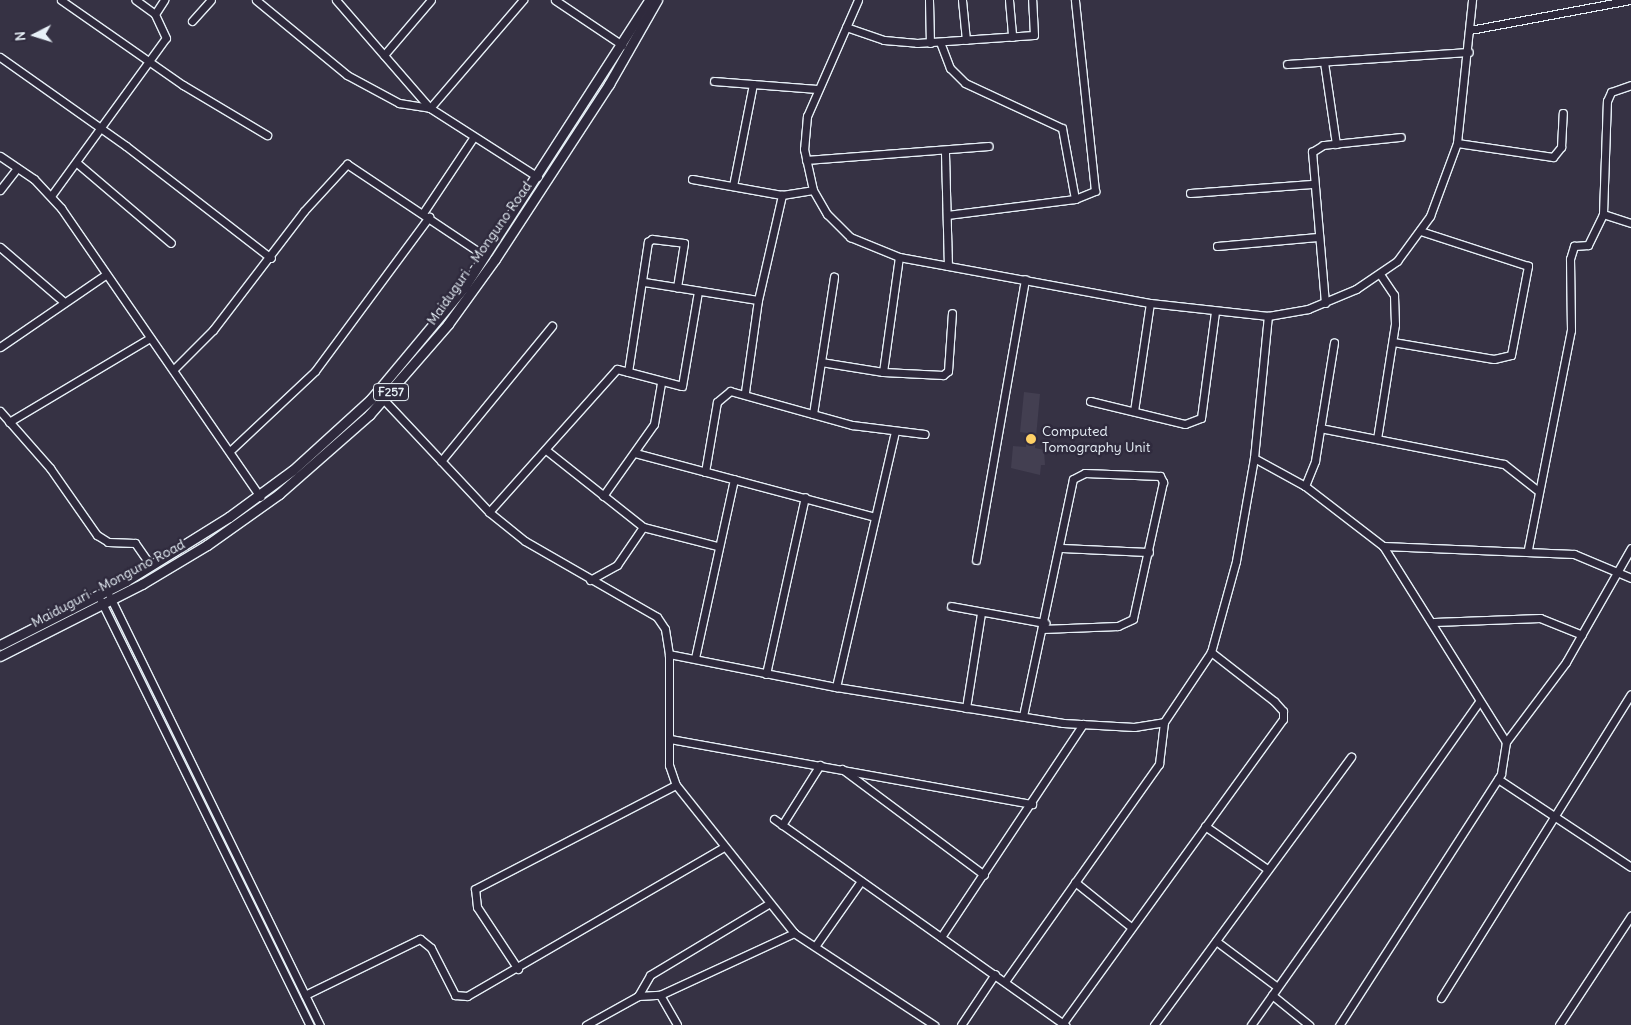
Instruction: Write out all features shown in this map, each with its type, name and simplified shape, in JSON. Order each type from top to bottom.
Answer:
[{"type":"main road","name":"Maiduguri - Monguno Road","points":[[0,656],[102,604],[105,595],[260,497],[371,399],[436,323],[485,256],[538,177],[622,45],[648,0]]},
{"type":"main road","name":"Maiduguri - Monguno Road","points":[[0,645],[181,561],[266,504],[342,442],[384,400],[448,324],[494,259],[609,84],[657,0]]},
{"type":"street","points":[[61,0],[151,64],[267,135]]},
{"type":"street","points":[[51,196],[103,130],[151,64],[166,38],[155,14],[136,0]]},
{"type":"street","points":[[155,14],[163,0]]},
{"type":"street","points":[[192,21],[211,0]]},
{"type":"street","points":[[256,0],[354,80],[399,103],[430,108]]},
{"type":"street","points":[[336,0],[430,108],[473,138],[538,177]]},
{"type":"street","points":[[384,56],[431,0]]},
{"type":"street","points":[[430,108],[523,0]]},
{"type":"street","points":[[556,0],[622,45]]},
{"type":"street","points":[[858,0],[817,89],[807,116],[806,160],[813,190],[827,214],[850,237],[899,257],[1150,303],[1268,316],[1325,303],[1380,274],[1420,231],[1444,184],[1457,143],[1469,52],[1472,0]]},
{"type":"street","points":[[929,0],[930,43]]},
{"type":"street","points":[[962,0],[966,40]]},
{"type":"street","points":[[1009,0],[1012,37]]},
{"type":"street","points":[[846,27],[884,40],[930,43],[1012,37],[1037,33],[1032,0]]},
{"type":"street","points":[[947,216],[1075,198],[1095,191],[1075,0]]},
{"type":"street","points":[[1470,30],[1631,0]]},
{"type":"street","points":[[940,42],[950,68],[965,83],[1062,128],[1075,198]]},
{"type":"street","points":[[1287,64],[1469,52]]},
{"type":"street","points":[[0,57],[103,130],[271,258]]},
{"type":"street","points":[[1324,62],[1336,144]]},
{"type":"street","points":[[714,81],[817,89]]},
{"type":"street","points":[[732,186],[753,84]]},
{"type":"street","points":[[1528,550],[1537,490],[1571,330],[1570,259],[1574,246],[1588,245],[1603,214],[1607,101],[1611,92],[1631,85]]},
{"type":"street","points":[[1457,143],[1553,157],[1561,147],[1563,113]]},
{"type":"street","points":[[1325,303],[1312,184],[1312,152],[1336,144],[1402,137]]},
{"type":"street","points":[[231,450],[315,371],[426,215],[473,138]]},
{"type":"street","points":[[806,160],[944,153],[988,146]]},
{"type":"street","points":[[944,153],[948,266]]},
{"type":"street","points":[[0,156],[18,168],[51,196],[150,338],[175,368],[231,450],[260,497]]},
{"type":"street","points":[[77,163],[171,242]]},
{"type":"street","points":[[175,368],[271,258],[304,211],[347,164],[485,256]]},
{"type":"street","points":[[0,190],[18,168]]},
{"type":"street","points":[[692,179],[782,195],[813,190]]},
{"type":"street","points":[[1190,194],[1312,184]]},
{"type":"street","points":[[745,392],[758,300],[782,195]]},
{"type":"street","points":[[1603,214],[1631,223]]},
{"type":"street","points":[[1393,342],[1494,359],[1511,356],[1528,266],[1420,231]]},
{"type":"street","points":[[1217,246],[1318,237]]},
{"type":"street","points":[[628,372],[644,282],[648,242],[660,238],[679,240],[684,243],[677,287]]},
{"type":"street","points":[[0,247],[64,302]]},
{"type":"street","points":[[883,372],[899,257]]},
{"type":"street","points":[[1377,439],[1393,342],[1394,295],[1380,274]]},
{"type":"street","points":[[0,347],[106,275]]},
{"type":"street","points":[[813,414],[834,278]]},
{"type":"street","points":[[976,560],[1025,279]]},
{"type":"street","points":[[644,282],[758,300]]},
{"type":"street","points":[[489,512],[546,450],[610,374],[617,369],[676,388],[685,382],[698,291]]},
{"type":"street","points":[[1134,411],[1150,303]]},
{"type":"street","points":[[1090,401],[1185,424],[1202,418],[1216,311]]},
{"type":"street","points":[[821,362],[883,372],[943,375],[948,371],[952,313]]},
{"type":"street","points":[[1006,980],[1159,764],[1164,722],[1211,652],[1236,561],[1254,458],[1268,316]]},
{"type":"street","points":[[441,461],[552,326]]},
{"type":"street","points":[[9,422],[150,338]]},
{"type":"street","points":[[1305,486],[1320,428],[1334,343]]},
{"type":"street","points":[[603,496],[635,454],[654,424],[661,383]]},
{"type":"street","points":[[705,472],[717,402],[730,391],[745,392],[813,414],[895,432],[924,434]]},
{"type":"street","points":[[384,400],[489,512],[525,541],[657,617],[665,629],[669,654],[669,765],[676,784],[722,848],[794,934],[816,945],[934,1025]]},
{"type":"street","points":[[0,410],[50,468],[97,534],[108,542],[135,543],[151,566]]},
{"type":"street","points":[[1320,428],[1504,464],[1537,490]]},
{"type":"street","points":[[836,687],[895,432]]},
{"type":"street","points":[[546,450],[643,527],[717,546]]},
{"type":"street","points":[[635,454],[805,497],[875,517]]},
{"type":"street","points":[[1254,458],[1305,486],[1383,546],[1434,622],[1479,702],[1506,742],[1507,760],[1498,779],[1340,1025]]},
{"type":"street","points":[[951,606],[1043,626],[1127,625],[1133,619],[1148,552],[1163,482],[1160,476],[1151,473],[1078,473],[1073,479],[1060,548],[1043,626],[1023,716]]},
{"type":"street","points":[[695,658],[717,546],[734,479]]},
{"type":"street","points":[[766,674],[805,497]]},
{"type":"street","points":[[590,580],[616,565],[643,527]]},
{"type":"street","points":[[1383,546],[1528,550],[1574,554],[1626,573]]},
{"type":"street","points":[[1060,548],[1148,552]]},
{"type":"street","points":[[1506,742],[1539,703],[1582,635],[1626,573],[1631,548]]},
{"type":"street","points":[[105,595],[320,1025]]},
{"type":"street","points":[[102,604],[310,1025]]},
{"type":"street","points":[[966,708],[981,613]]},
{"type":"street","points":[[1434,622],[1540,618],[1582,635]]},
{"type":"street","points":[[774,819],[941,937],[1006,980],[1064,1024],[1131,927],[1278,726],[1283,711],[1211,652]]},
{"type":"street","points":[[669,654],[836,687],[1023,716],[1083,724],[1134,727],[1164,722]]},
{"type":"street","points":[[1441,998],[1631,694]]},
{"type":"street","points":[[1251,1025],[1276,986],[1479,702]]},
{"type":"street","points":[[941,937],[1032,804],[1083,724]]},
{"type":"street","points":[[670,739],[840,768],[1032,804]]},
{"type":"street","points":[[1154,1025],[1351,757]]},
{"type":"street","points":[[782,825],[820,765]]},
{"type":"street","points":[[840,768],[984,875]]},
{"type":"street","points":[[1498,779],[1556,815],[1631,867]]},
{"type":"street","points":[[518,969],[477,907],[475,889],[676,784]]},
{"type":"street","points":[[1205,826],[1267,869]]},
{"type":"street","points":[[305,995],[376,956],[420,939],[426,939],[461,998],[518,969],[722,848]]},
{"type":"street","points":[[816,945],[861,881]]},
{"type":"street","points":[[1075,882],[1131,927]]},
{"type":"street","points":[[638,996],[650,974],[768,904]]},
{"type":"street","points":[[1559,1025],[1631,916]]},
{"type":"street","points":[[586,1025],[638,996],[660,995],[794,934]]},
{"type":"street","points":[[1216,941],[1276,986]]},
{"type":"street","points":[[961,1025],[995,974]]},
{"type":"street","points":[[660,995],[677,1025]]},
{"type":"street","points":[[1272,995],[1309,1025]]},
{"type":"shaded area","name":"Computed Tomography Unit","points":[[1024,392],[1040,394],[1035,448],[1044,450],[1045,465],[1041,465],[1040,475],[1011,468],[1013,446],[1026,447],[1027,433],[1020,432]]},
{"type":"place","name":"Computed Tomography Unit","points":[[1031,439]]}]
